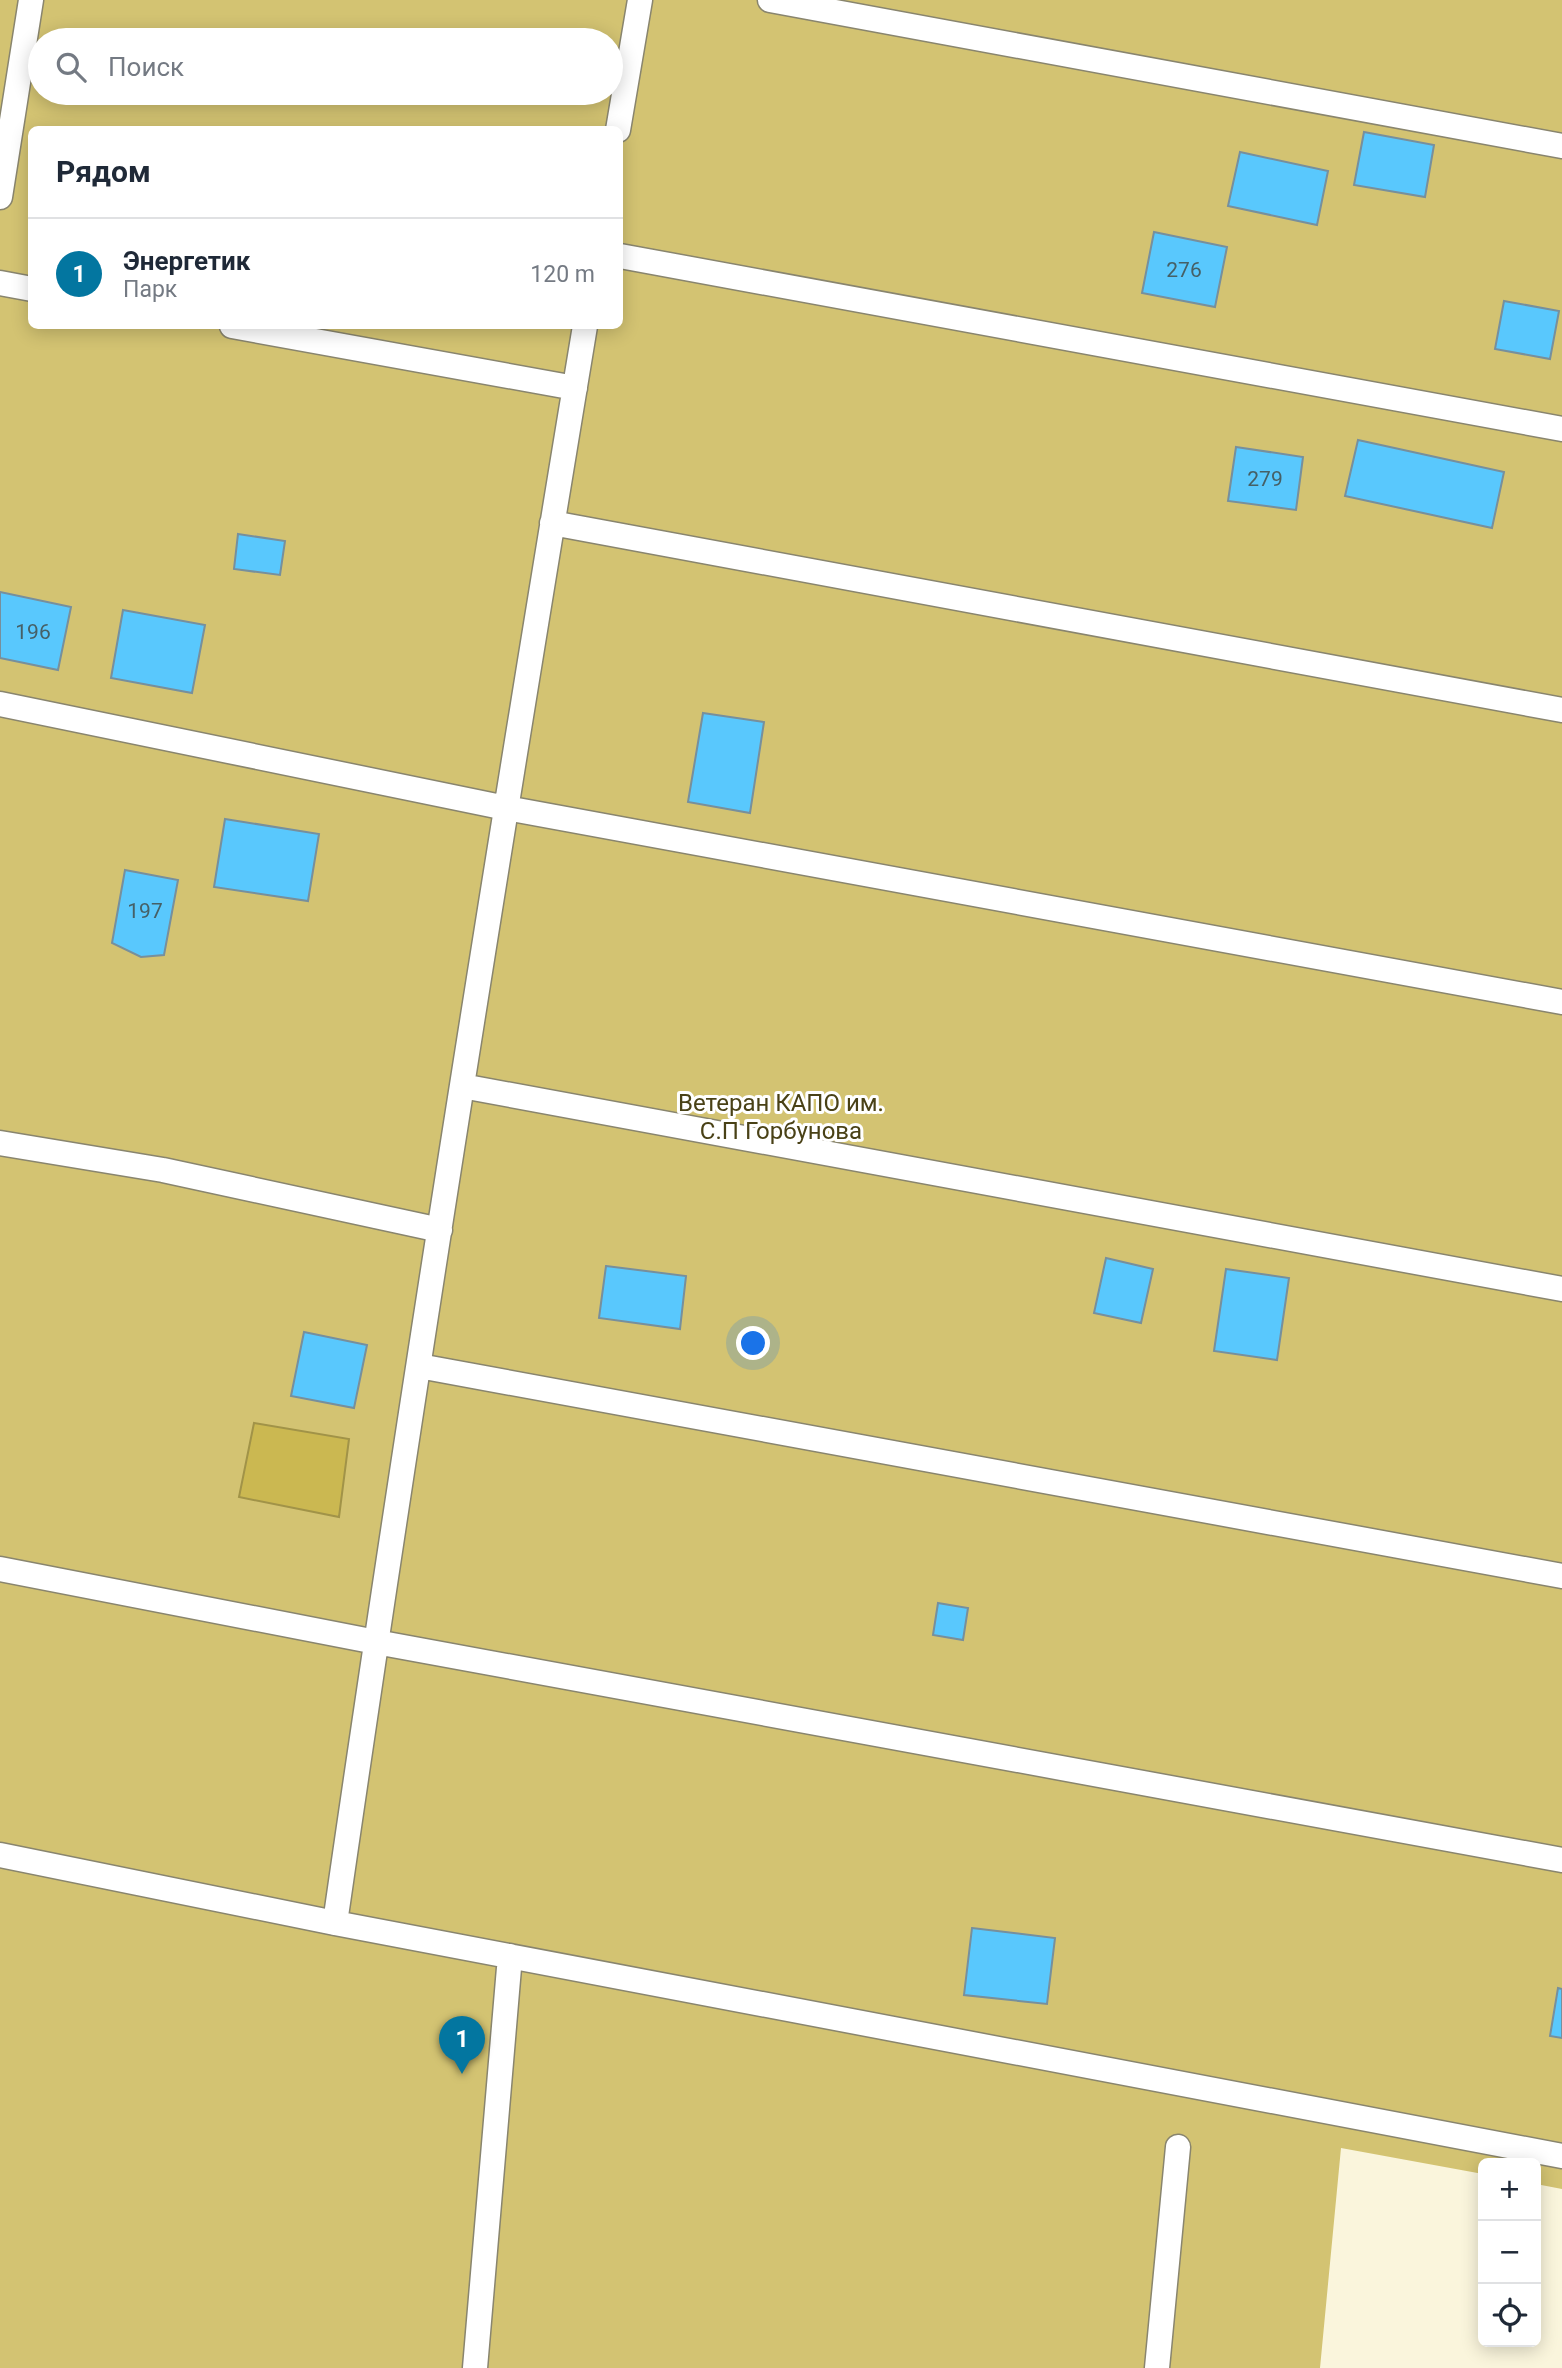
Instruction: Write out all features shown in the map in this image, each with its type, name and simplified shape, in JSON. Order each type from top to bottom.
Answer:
[{"type":"lane","points":[[0,197],[31,0]]},
{"type":"lane","points":[[623,100],[640,0]]},
{"type":"lane","points":[[769,0],[1562,146]]},
{"type":"lane","points":[[619,126],[622,105]]},
{"type":"lane","points":[[623,257],[1562,429]]},
{"type":"lane","points":[[0,283],[28,288]]},
{"type":"lane","points":[[249,329],[575,388]]},
{"type":"lane","points":[[335,1923],[462,1086],[585,329]]},
{"type":"lane","points":[[552,523],[1562,710]]},
{"type":"lane","points":[[0,704],[506,808],[1562,1002]]},
{"type":"lane","points":[[462,1086],[1562,1289]]},
{"type":"lane","points":[[0,1143],[163,1170],[440,1230]]},
{"type":"lane","points":[[419,1366],[1562,1576]]},
{"type":"lane","points":[[0,1569],[376,1642],[1562,1860]]},
{"type":"lane","points":[[0,1855],[335,1923],[1562,2156]]},
{"type":"lane","points":[[475,2368],[510,1956]]},
{"type":"lane","points":[[1157,2368],[1178,2147]]},
{"type":"green space","name":"Ветеран КАПО им. С.П Горбунова","points":[[0,0],[1562,0],[1562,2189],[1541,2185],[1541,2158],[1478,2158],[1478,2173],[1341,2148],[1320,2368],[0,2368]]},
{"type":"shaded area","points":[[254,1423],[349,1439],[339,1517],[239,1497]]},
{"type":"building","points":[[1364,132],[1434,145],[1425,197],[1354,185]]},
{"type":"building","points":[[1240,152],[1328,171],[1317,225],[1228,206]]},
{"type":"building","points":[[1154,232],[1227,247],[1215,307],[1142,293]]},
{"type":"building","points":[[1504,301],[1559,311],[1550,359],[1495,349]]},
{"type":"building","points":[[1358,440],[1504,472],[1492,528],[1345,496]]},
{"type":"building","points":[[1236,447],[1303,457],[1296,510],[1228,501]]},
{"type":"building","points":[[238,534],[285,541],[280,575],[234,569]]},
{"type":"building","points":[[0,592],[71,607],[58,670],[0,658]]},
{"type":"building","points":[[123,610],[205,625],[192,693],[111,678]]},
{"type":"building","points":[[703,713],[764,722],[750,813],[688,802]]},
{"type":"building","points":[[225,819],[319,834],[308,901],[214,887]]},
{"type":"building","points":[[125,870],[178,880],[164,955],[141,957],[112,943]]},
{"type":"building","points":[[1106,1258],[1153,1269],[1141,1323],[1094,1313]]},
{"type":"building","points":[[606,1266],[686,1276],[680,1329],[599,1318]]},
{"type":"building","points":[[1226,1269],[1289,1278],[1277,1360],[1214,1351]]},
{"type":"building","points":[[304,1332],[367,1345],[354,1408],[291,1396]]},
{"type":"building","points":[[938,1603],[968,1608],[963,1640],[933,1635]]},
{"type":"building","points":[[972,1928],[1055,1938],[1047,2004],[964,1995]]},
{"type":"building","points":[[1558,1988],[1562,1989],[1562,2038],[1550,2036]]},
{"type":"place","name":"Энергетик","points":[[462,2074]]}]
